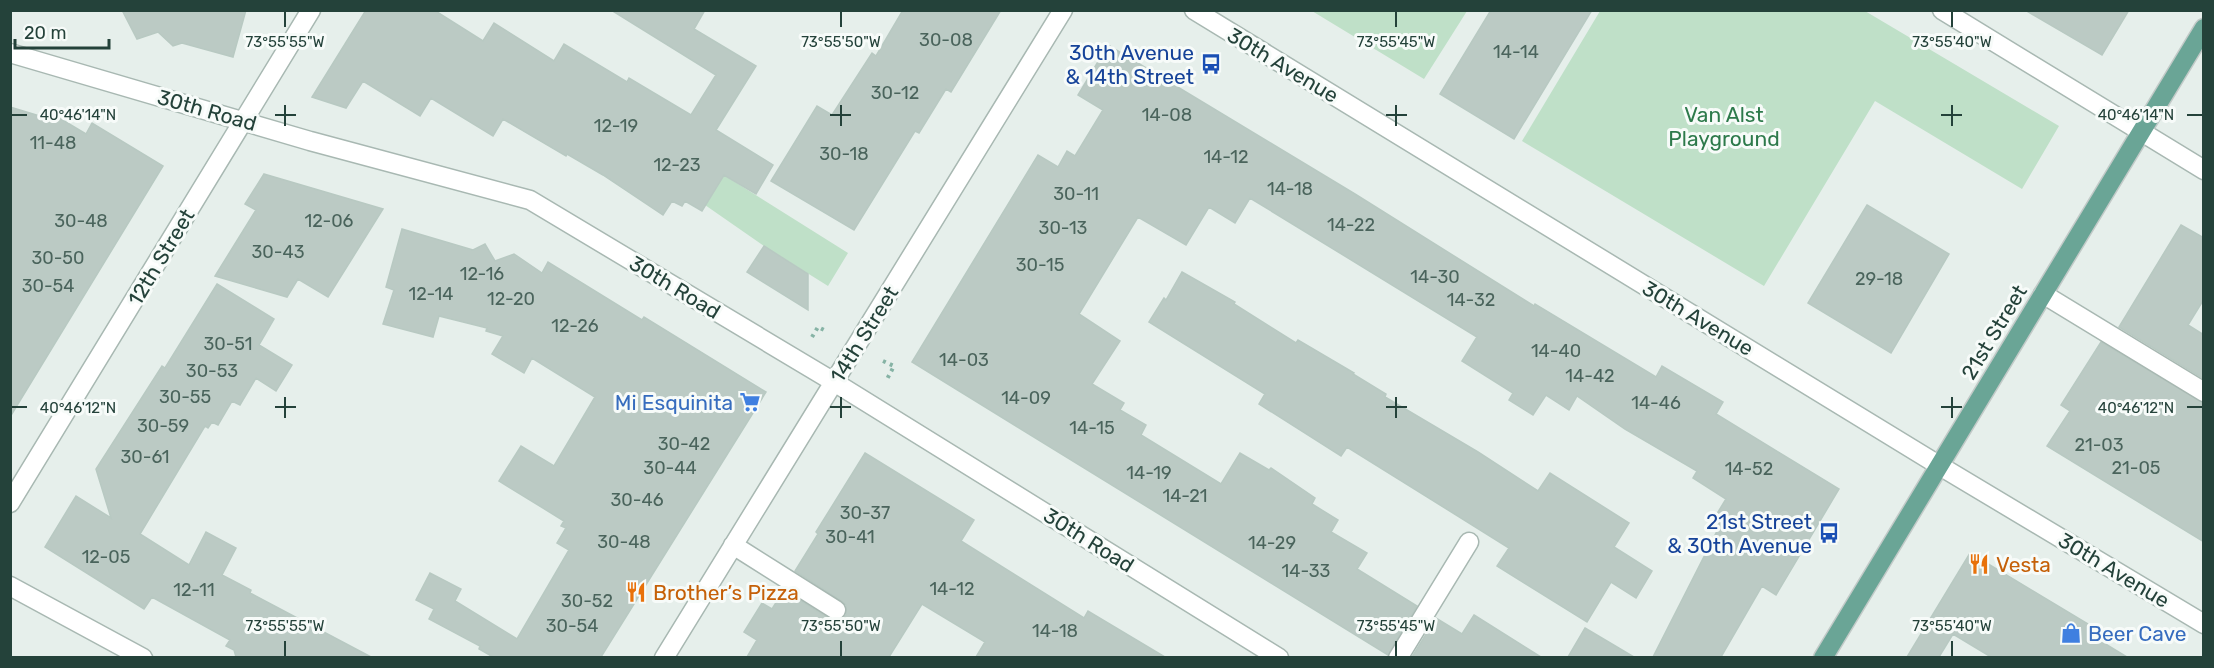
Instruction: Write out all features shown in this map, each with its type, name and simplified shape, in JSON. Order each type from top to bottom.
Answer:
[{"type":"main road","name":"21st Street","points":[[1823,657],[2204,28]]},
{"type":"street","name":"12th Street","points":[[10,503],[311,10]]},
{"type":"street","name":"14th Street","points":[[664,657],[1063,10]]},
{"type":"street","name":"30th Avenue","points":[[1194,10],[1940,466],[2204,624]]},
{"type":"street","points":[[1942,10],[2204,170]]},
{"type":"street","name":"30th Road","points":[[10,53],[310,141],[530,200],[834,382],[1279,657]]},
{"type":"street","points":[[2043,294],[2204,392]]},
{"type":"street","points":[[1398,657],[1470,542]]},
{"type":"street","points":[[733,545],[836,610]]},
{"type":"street","points":[[10,586],[143,657]]},
{"type":"path","points":[[812,337],[818,327],[824,330]]},
{"type":"path","points":[[883,361],[894,366],[886,381]]},
{"type":"green space","points":[[1312,11],[1467,11],[1424,79]]},
{"type":"green space","name":"Van Alst Playground","points":[[1600,11],[1865,11],[2059,126],[2022,189],[1875,101],[1764,286],[1522,141]]},
{"type":"green space","points":[[724,175],[848,253],[828,286],[705,205]]},
{"type":"building","points":[[122,10],[246,10],[233,57],[182,43],[173,46],[158,32],[137,39]]},
{"type":"building","points":[[366,10],[434,10],[483,41],[494,23],[554,61],[564,44],[627,82],[629,78],[691,115],[716,75],[611,10],[705,10],[694,29],[756,66],[716,130],[773,165],[756,194],[724,175],[702,211],[685,201],[682,206],[672,201],[663,215],[603,175],[503,119],[493,136],[431,98],[420,116],[363,81],[346,108],[312,97]]},
{"type":"building","points":[[903,10],[1001,10],[951,92],[946,89],[919,133],[915,131],[854,230],[771,181],[817,106],[832,115],[872,53],[876,56]]},
{"type":"building","points":[[1491,10],[1592,10],[1514,139],[1440,94]]},
{"type":"building","points":[[2025,10],[2129,10],[2102,55]]},
{"type":"building","points":[[1108,45],[1355,194],[1534,306],[1535,304],[1656,377],[1662,366],[1723,402],[1716,414],[1839,489],[1776,595],[1762,586],[1721,657],[1653,657],[1718,529],[1710,525],[1726,499],[1693,478],[1697,471],[1625,429],[1577,396],[1569,410],[1546,395],[1533,415],[1509,400],[1513,393],[1462,361],[1477,337],[1250,198],[1235,223],[1209,207],[1186,245],[1138,217],[1079,314],[1120,341],[1092,384],[1124,403],[1120,410],[1146,425],[1141,435],[1221,484],[1240,453],[1269,470],[1271,468],[1315,498],[1312,504],[1338,520],[1331,532],[1367,553],[1357,569],[1417,606],[1388,655],[912,362],[1038,155],[1058,167],[1067,151],[1075,156],[1103,110],[1078,95]]},
{"type":"building","points":[[10,107],[43,117],[46,110],[86,134],[92,123],[163,166],[10,417]]},
{"type":"building","points":[[264,174],[383,209],[328,297],[298,279],[287,297],[215,276],[256,210],[245,204]]},
{"type":"building","points":[[1867,205],[1949,254],[1891,353],[1808,303]]},
{"type":"building","points":[[2181,225],[2204,238],[2204,299],[2188,325],[2204,335],[2204,379],[2119,327]]},
{"type":"building","points":[[402,229],[473,250],[485,244],[495,261],[514,254],[542,273],[548,262],[642,320],[644,317],[766,392],[601,657],[493,657],[479,649],[480,646],[429,619],[434,609],[416,600],[430,573],[461,589],[455,601],[517,639],[569,550],[557,543],[566,528],[561,526],[564,521],[499,481],[521,446],[554,466],[595,397],[532,358],[524,373],[492,354],[503,336],[486,331],[487,328],[439,316],[433,337],[383,324],[394,290],[386,287]]},
{"type":"building","points":[[764,246],[808,274],[808,310],[747,272]]},
{"type":"building","points":[[1182,272],[1235,302],[1234,304],[1296,343],[1298,340],[1354,373],[1386,394],[1385,397],[1478,452],[1538,491],[1550,473],[1629,523],[1614,547],[1652,571],[1636,598],[1611,582],[1587,622],[1497,566],[1509,548],[1347,447],[1341,456],[1259,404],[1265,394],[1149,322],[1164,298],[1166,300]]},
{"type":"building","points":[[217,284],[274,319],[259,345],[292,365],[276,391],[256,378],[240,405],[232,401],[218,425],[212,422],[208,428],[205,426],[140,534],[189,565],[206,532],[236,548],[222,575],[251,590],[250,593],[371,657],[236,657],[234,650],[226,646],[230,640],[152,597],[144,609],[45,547],[76,496],[111,518],[96,469],[162,366],[165,368]]},
{"type":"building","points":[[2101,342],[2204,403],[2204,542],[2047,446],[2070,411],[2061,405]]},
{"type":"building","points":[[865,453],[974,520],[961,541],[1084,618],[1088,611],[1165,657],[976,657],[985,642],[922,604],[889,657],[747,657],[757,640],[744,632],[762,603],[772,609],[784,590],[831,620],[841,620],[846,615],[846,605],[842,601],[795,571],[818,534],[816,532]]},
{"type":"building","points":[[1970,553],[2093,627],[2089,634],[2127,657],[1991,657],[1953,634],[1939,657],[1907,657]]},
{"type":"building","points":[[1474,615],[1541,657],[1412,657],[1436,618],[1462,634]]},
{"type":"building","points":[[1585,628],[1634,657],[1568,657]]},
{"type":"place","name":"30th Avenue & 14th Street","points":[[1211,64]]},
{"type":"place","name":"Mi Esquinita","points":[[750,402]]},
{"type":"place","name":"21st Street & 30th Avenue","points":[[1829,533]]},
{"type":"place","name":"Vesta","points":[[1979,564]]},
{"type":"place","name":"Brother’s Pizza","points":[[636,592]]},
{"type":"place","name":"Beer Cave","points":[[2071,633]]}]
